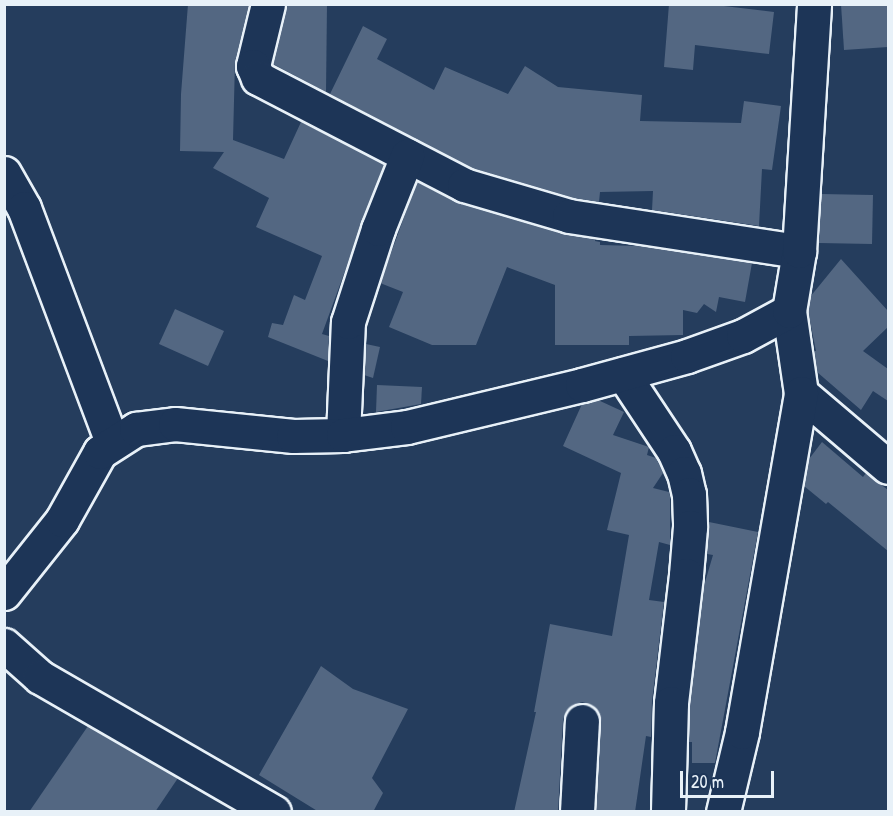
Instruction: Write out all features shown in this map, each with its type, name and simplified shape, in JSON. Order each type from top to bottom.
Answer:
[{"type":"street","points":[[268,4],[253,66],[258,78],[464,184],[568,216],[799,251]]},
{"type":"street","points":[[723,812],[742,732],[801,393],[789,311],[799,251],[814,4]]},
{"type":"street","points":[[343,435],[348,322],[378,229],[407,156]]},
{"type":"street","points":[[4,173],[24,208],[112,442]]},
{"type":"street","points":[[4,593],[62,520],[100,452],[112,442],[136,429],[175,424],[292,436],[343,435],[407,427],[687,356],[742,336],[789,311]]},
{"type":"street","points":[[623,374],[674,451],[684,473],[689,494],[690,527],[686,575],[670,703],[668,812]]},
{"type":"street","points":[[801,393],[888,467]]},
{"type":"street","points":[[4,645],[40,677],[274,812]]},
{"type":"street","points":[[577,812],[582,721]]},
{"type":"building","points":[[188,4],[249,4],[235,62],[233,140],[284,159],[301,122],[384,164],[322,334],[329,336],[328,361],[268,337],[272,323],[283,325],[294,295],[305,300],[322,256],[256,227],[269,198],[213,168],[224,152],[180,151],[181,94]]},
{"type":"building","points":[[286,4],[327,4],[326,92],[273,64]]},
{"type":"building","points":[[669,4],[707,4],[774,12],[769,54],[695,45],[693,70],[664,67]]},
{"type":"building","points":[[841,4],[888,4],[888,47],[844,50]]},
{"type":"building","points":[[363,26],[387,39],[377,59],[434,90],[445,67],[508,94],[525,66],[558,87],[642,95],[640,121],[741,123],[744,101],[781,106],[772,170],[762,169],[759,226],[652,210],[653,191],[600,192],[599,202],[573,198],[471,168],[330,94]]},
{"type":"building","points":[[417,182],[459,203],[564,234],[595,239],[600,242],[600,245],[639,246],[752,263],[745,302],[719,297],[716,312],[704,304],[697,313],[683,310],[683,335],[629,336],[629,345],[555,345],[555,285],[507,267],[476,345],[432,345],[389,327],[403,292],[380,283]]},
{"type":"building","points":[[821,194],[873,195],[872,244],[819,243]]},
{"type":"building","points":[[841,259],[888,311],[888,327],[863,351],[888,369],[888,401],[873,391],[861,410],[817,372],[814,351],[816,351],[808,311],[810,297]]},
{"type":"building","points":[[175,309],[224,331],[208,366],[159,344]]},
{"type":"building","points":[[366,344],[380,347],[373,378],[364,375]]},
{"type":"building","points":[[377,385],[422,387],[421,404],[376,412]]},
{"type":"building","points":[[598,400],[624,412],[613,435],[649,447],[647,455],[656,458],[663,473],[653,488],[669,492],[670,496],[670,545],[659,542],[649,600],[664,602],[652,701],[651,737],[646,736],[635,812],[596,812],[599,713],[592,705],[582,702],[573,705],[566,711],[563,720],[558,812],[514,812],[536,712],[534,712],[550,624],[612,636],[629,535],[607,530],[621,473],[563,446],[582,404]]},
{"type":"building","points":[[822,442],[863,477],[866,473],[888,490],[888,551],[828,502],[826,504],[804,486],[809,459]]},
{"type":"building","points":[[709,522],[758,532],[715,763],[692,763],[692,742],[689,742],[690,704],[703,589],[713,555],[707,554]]},
{"type":"building","points":[[321,666],[353,689],[408,709],[372,778],[383,793],[373,812],[319,812],[259,775]]},
{"type":"building","points":[[88,726],[178,778],[155,812],[29,812]]}]
